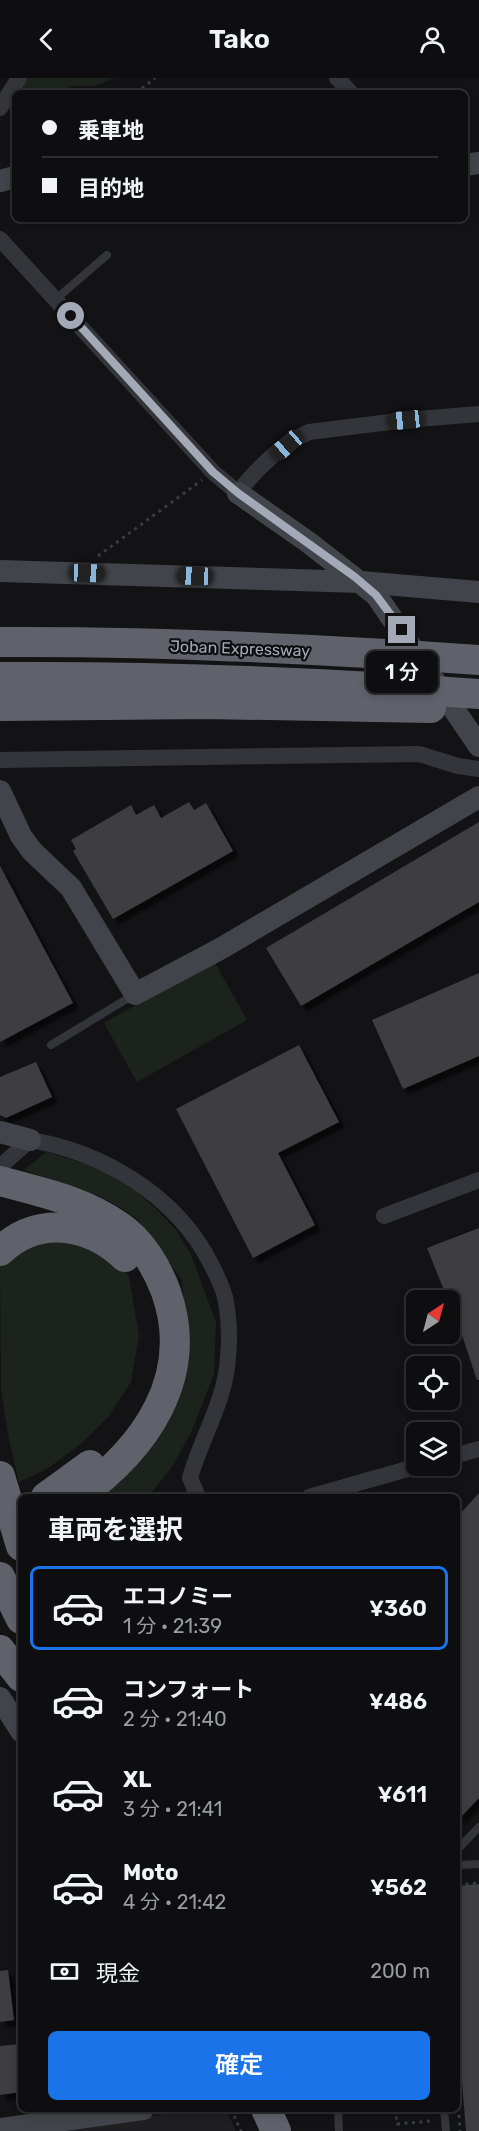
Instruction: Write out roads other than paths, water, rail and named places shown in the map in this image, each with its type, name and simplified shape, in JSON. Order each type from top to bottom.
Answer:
[{"type":"highway","name":"Joban Expressway","points":[[0,642],[202,646],[398,654],[479,660]]},
{"type":"highway","name":"Joban Expressway","points":[[0,677],[411,688],[479,694]]},
{"type":"highway","points":[[0,706],[207,704],[408,709],[479,706]]},
{"type":"highway","points":[[2,1172],[91,1209],[120,1226],[136,1241],[161,1276],[173,1315],[175,1355],[172,1375],[158,1410],[124,1457],[81,1494]]},
{"type":"highway","points":[[0,1251],[18,1237],[36,1230],[79,1229],[113,1245],[130,1261],[151,1295],[156,1315],[159,1336],[154,1375],[147,1394],[136,1413],[122,1434],[104,1453],[81,1473],[50,1494]]},
{"type":"highway","points":[[0,1476],[18,1536]]},
{"type":"highway","points":[[18,1513],[0,1522],[18,1560]]},
{"type":"highway","points":[[0,1538],[18,1530]]},
{"type":"highway","points":[[0,1577],[18,1613]]},
{"type":"highway","points":[[0,1650],[18,1673]]},
{"type":"highway","points":[[246,2112],[255,2131]]},
{"type":"highway","points":[[267,2112],[276,2131]]},
{"type":"street","points":[[0,108],[19,78]]},
{"type":"street","points":[[337,78],[348,90]]},
{"type":"street","points":[[0,239],[213,472],[376,595],[478,745]]},
{"type":"street","points":[[238,493],[248,479],[287,445],[309,432],[479,414]]},
{"type":"street","points":[[298,580],[305,572],[309,558],[308,542]]},
{"type":"street","points":[[0,571],[361,582],[479,592]]},
{"type":"street","points":[[0,760],[419,754],[458,766],[479,769]]},
{"type":"street","points":[[0,791],[21,836],[71,888],[135,994],[237,939],[479,797]]},
{"type":"street","points":[[0,1132],[56,1144],[84,1155],[144,1187],[168,1206],[191,1231],[206,1254],[226,1301],[229,1325],[228,1358],[223,1388],[190,1478],[197,1494]]},
{"type":"street","points":[[2,1172],[30,1140]]},
{"type":"street","points":[[384,1216],[479,1180]]},
{"type":"street","points":[[460,1454],[479,1449]]},
{"type":"street","points":[[320,1494],[406,1469]]},
{"type":"street","points":[[0,1698],[18,1726]]},
{"type":"street","points":[[0,2129],[122,2112]]},
{"type":"lane","points":[[56,299],[107,255]]},
{"type":"lane","points":[[51,1046],[135,994]]},
{"type":"lane","points":[[460,1847],[479,1827]]},
{"type":"lane","points":[[460,1865],[479,1864]]},
{"type":"lane","points":[[338,2112],[339,2131]]},
{"type":"lane","points":[[444,2112],[446,2131]]}]
